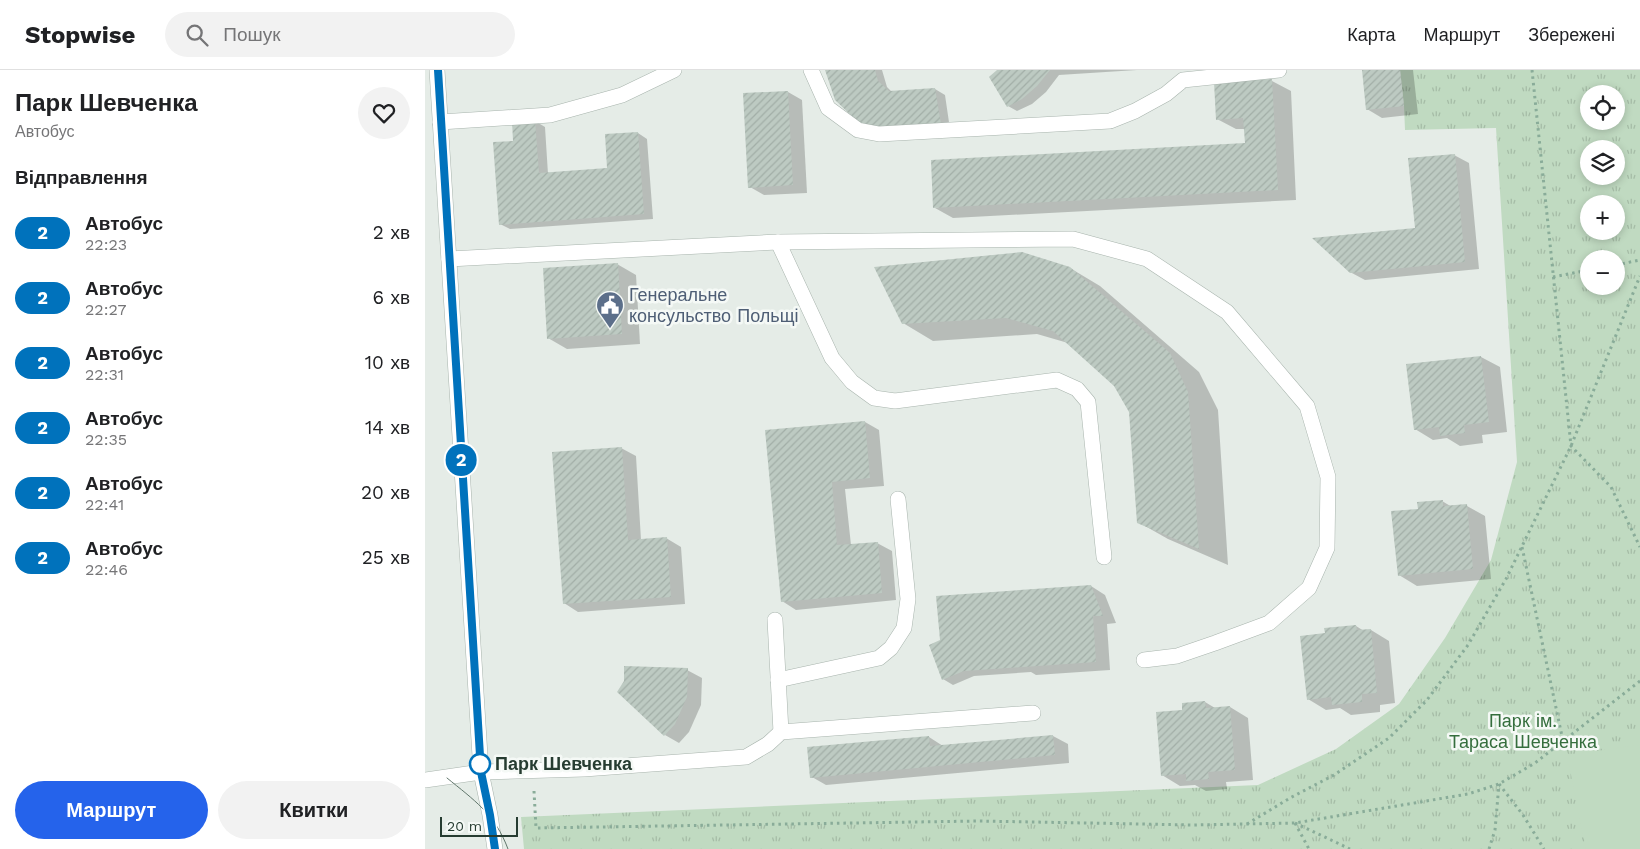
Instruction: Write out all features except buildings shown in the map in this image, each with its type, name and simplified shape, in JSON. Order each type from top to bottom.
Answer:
[{"type":"street","points":[[437,70],[481,772],[495,849]]},
{"type":"street","points":[[440,122],[550,115],[623,95],[674,70]]},
{"type":"street","points":[[811,70],[828,108],[858,130],[879,134],[1110,121],[1135,111],[1166,94],[1183,80],[1279,70]]},
{"type":"street","points":[[449,259],[778,242],[1073,239],[1147,259],[1227,312],[1307,406],[1327,477],[1327,548],[1309,588],[1269,623],[1177,656],[1144,660]]},
{"type":"street","points":[[778,242],[833,358],[852,382],[874,398],[895,401],[1057,380],[1077,389],[1087,402],[1104,557]]},
{"type":"street","points":[[778,680],[879,658],[891,648],[904,628],[908,599],[898,499]]},
{"type":"street","points":[[775,620],[781,732]]},
{"type":"street","points":[[425,780],[481,772],[533,772],[746,757],[768,744],[781,732],[1033,713]]},
{"type":"path","points":[[1532,70],[1571,446],[1611,486],[1640,547]]},
{"type":"path","points":[[1625,263],[1640,260]]},
{"type":"path","points":[[1553,277],[1580,272]]},
{"type":"path","points":[[1246,824],[1334,775],[1389,738],[1421,707],[1468,645],[1506,579],[1571,446],[1640,276]]},
{"type":"path","points":[[1522,547],[1563,741]]},
{"type":"path","points":[[533,772],[536,828],[979,821],[1194,825],[1295,823],[1468,794],[1499,784],[1535,764],[1640,680]]},
{"type":"path","points":[[1489,849],[1495,830],[1499,784]]},
{"type":"path","points":[[1499,784],[1523,815],[1544,849]]},
{"type":"path","points":[[1295,823],[1309,849]]},
{"type":"path","points":[[1295,823],[1350,849]]},
{"type":"green space","name":"Парк ім. Тараса Шевченка","points":[[1400,70],[1640,70],[1640,849],[524,849],[521,817],[1258,785],[1336,749],[1399,704],[1445,638],[1491,560],[1517,462],[1496,128],[1405,130]]},
{"type":"green space","points":[[1640,745],[1640,849],[1586,849],[1567,755]]},
{"type":"tram line","points":[[447,778],[475,801],[490,817],[497,826],[508,849]]},
{"type":"bus line","name":"2","points":[[438,70],[457,406],[481,772],[495,849]]},
{"type":"place","name":"Генеральне консульство Польщі","points":[[610,329]]},
{"type":"place","name":"Парк Шевченка","points":[[480,764]]}]
